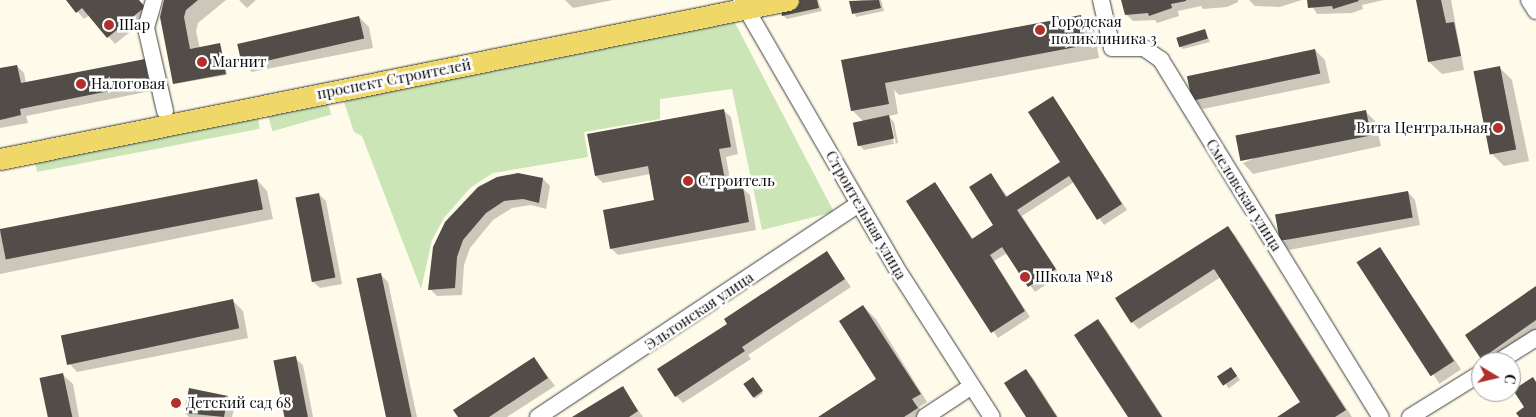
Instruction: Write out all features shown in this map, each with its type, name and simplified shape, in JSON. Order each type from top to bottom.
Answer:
[{"type":"main road","name":"проспект Строителей","points":[[0,144],[714,0]]},
{"type":"main road","name":"проспект Строителей","points":[[0,159],[744,4],[788,0]]},
{"type":"street","points":[[154,0],[146,28],[165,111]]},
{"type":"street","name":"Смеловская улица","points":[[1101,0],[1112,48],[1144,48],[1161,60],[1381,417]]},
{"type":"street","points":[[1529,0],[1536,11]]},
{"type":"street","name":"Строительная улица","points":[[744,4],[859,204],[992,417]]},
{"type":"street","name":"Эльтонская улица","points":[[538,417],[859,204]]},
{"type":"street","points":[[1514,352],[1536,338]]},
{"type":"street","points":[[1410,417],[1471,379]]},
{"type":"street","points":[[925,417],[972,386]]},
{"type":"green space","points":[[733,19],[834,212],[762,230],[732,89],[660,99],[660,119],[584,132],[588,157],[493,173],[470,188],[444,218],[432,240],[421,289],[362,136],[354,132],[343,99]]},
{"type":"green space","points":[[327,100],[331,114],[272,131],[268,117]]},
{"type":"green space","points":[[257,114],[260,129],[37,172],[34,157]]},
{"type":"building","name":"Шар","points":[[66,0],[139,0],[145,7],[107,38],[82,8],[76,13]]},
{"type":"building","points":[[164,0],[198,0],[186,10],[184,17],[190,49],[220,43],[226,74],[173,84],[160,17]]},
{"type":"building","points":[[797,0],[817,0],[819,8],[782,16],[779,4]]},
{"type":"building","points":[[879,0],[881,8],[852,14],[849,1]]},
{"type":"building","points":[[1121,0],[1186,1],[1171,4],[1172,8],[1149,16],[1148,13],[1125,15]]},
{"type":"building","points":[[1307,0],[1359,1],[1333,9],[1332,6],[1308,8]]},
{"type":"building","points":[[1416,0],[1441,0],[1446,23],[1454,22],[1461,56],[1428,62]]},
{"type":"building","points":[[1081,15],[1087,45],[885,83],[889,104],[851,111],[841,60]]},
{"type":"building","points":[[359,16],[364,38],[242,67],[237,44]]},
{"type":"building","points":[[1205,29],[1208,39],[1179,47],[1176,38]]},
{"type":"building","points":[[1315,49],[1320,73],[1192,101],[1187,76]]},
{"type":"building","name":"Налоговая","points":[[145,59],[149,83],[20,109],[21,115],[0,120],[0,68],[17,65],[21,83]]},
{"type":"building","points":[[1500,66],[1516,149],[1490,155],[1473,71]]},
{"type":"building","points":[[1053,96],[1122,204],[1097,220],[1069,176],[1017,210],[1056,269],[1028,287],[1002,247],[990,255],[1025,311],[991,333],[906,201],[935,182],[972,239],[993,225],[969,187],[991,173],[1006,197],[1060,162],[1028,112]]},
{"type":"building","name":"Строитель","points":[[724,109],[731,147],[719,149],[727,190],[743,187],[749,222],[610,249],[603,210],[654,200],[648,166],[595,176],[587,134]]},
{"type":"building","points":[[1366,110],[1371,136],[1240,161],[1235,135]]},
{"type":"building","points":[[889,115],[894,138],[858,146],[853,123]]},
{"type":"building","points":[[518,173],[543,178],[539,203],[523,199],[504,201],[486,213],[463,240],[457,257],[455,288],[428,290],[433,247],[445,222],[478,187],[497,177]]},
{"type":"building","points":[[257,179],[263,209],[6,259],[0,229]]},
{"type":"building","points":[[1408,191],[1413,218],[1280,241],[1275,214]]},
{"type":"building","points":[[319,193],[335,277],[312,282],[295,198]]},
{"type":"building","points":[[1228,226],[1346,410],[1335,417],[1277,417],[1300,402],[1214,269],[1131,323],[1115,298]]},
{"type":"building","points":[[1380,247],[1454,361],[1431,376],[1357,262]]},
{"type":"building","points":[[827,251],[845,279],[742,347],[745,351],[675,397],[657,369],[727,324],[724,319]]},
{"type":"building","points":[[381,273],[412,417],[386,417],[357,278]]},
{"type":"building","points":[[1536,286],[1536,320],[1491,352],[1476,352],[1465,335]]},
{"type":"building","points":[[233,299],[239,328],[67,365],[61,336]]},
{"type":"building","points":[[863,305],[921,394],[912,399],[918,408],[904,417],[818,417],[876,379],[839,321]]},
{"type":"building","points":[[1098,319],[1162,417],[1128,417],[1074,335]]},
{"type":"building","points":[[296,356],[308,417],[284,417],[273,360]]},
{"type":"building","points":[[534,357],[548,378],[489,417],[458,417],[453,410]]},
{"type":"building","points":[[1231,367],[1237,376],[1223,386],[1217,377]]},
{"type":"building","points":[[1026,369],[1057,417],[1026,417],[1004,383]]},
{"type":"building","points":[[63,373],[72,417],[48,417],[40,378]]},
{"type":"building","points":[[753,377],[763,391],[753,398],[743,384]]},
{"type":"building","points":[[1533,377],[1536,382],[1536,417],[1519,417],[1516,413],[1524,407],[1521,402],[1521,385]]},
{"type":"building","points":[[623,386],[638,411],[629,417],[572,417]]},
{"type":"building","points":[[189,388],[228,396],[224,417],[184,413]]},
{"type":"place","name":"Шар","points":[[109,25]]},
{"type":"place","name":"Городская поликлиника 3","points":[[1040,30]]},
{"type":"place","name":"Магнит","points":[[202,62]]},
{"type":"place","name":"Налоговая","points":[[81,84]]},
{"type":"place","name":"Вита Центральная","points":[[1498,128]]},
{"type":"place","name":"Строитель","points":[[688,181]]},
{"type":"place","name":"Школа №18","points":[[1025,277]]},
{"type":"place","name":"Детский сад 68","points":[[176,403]]}]
